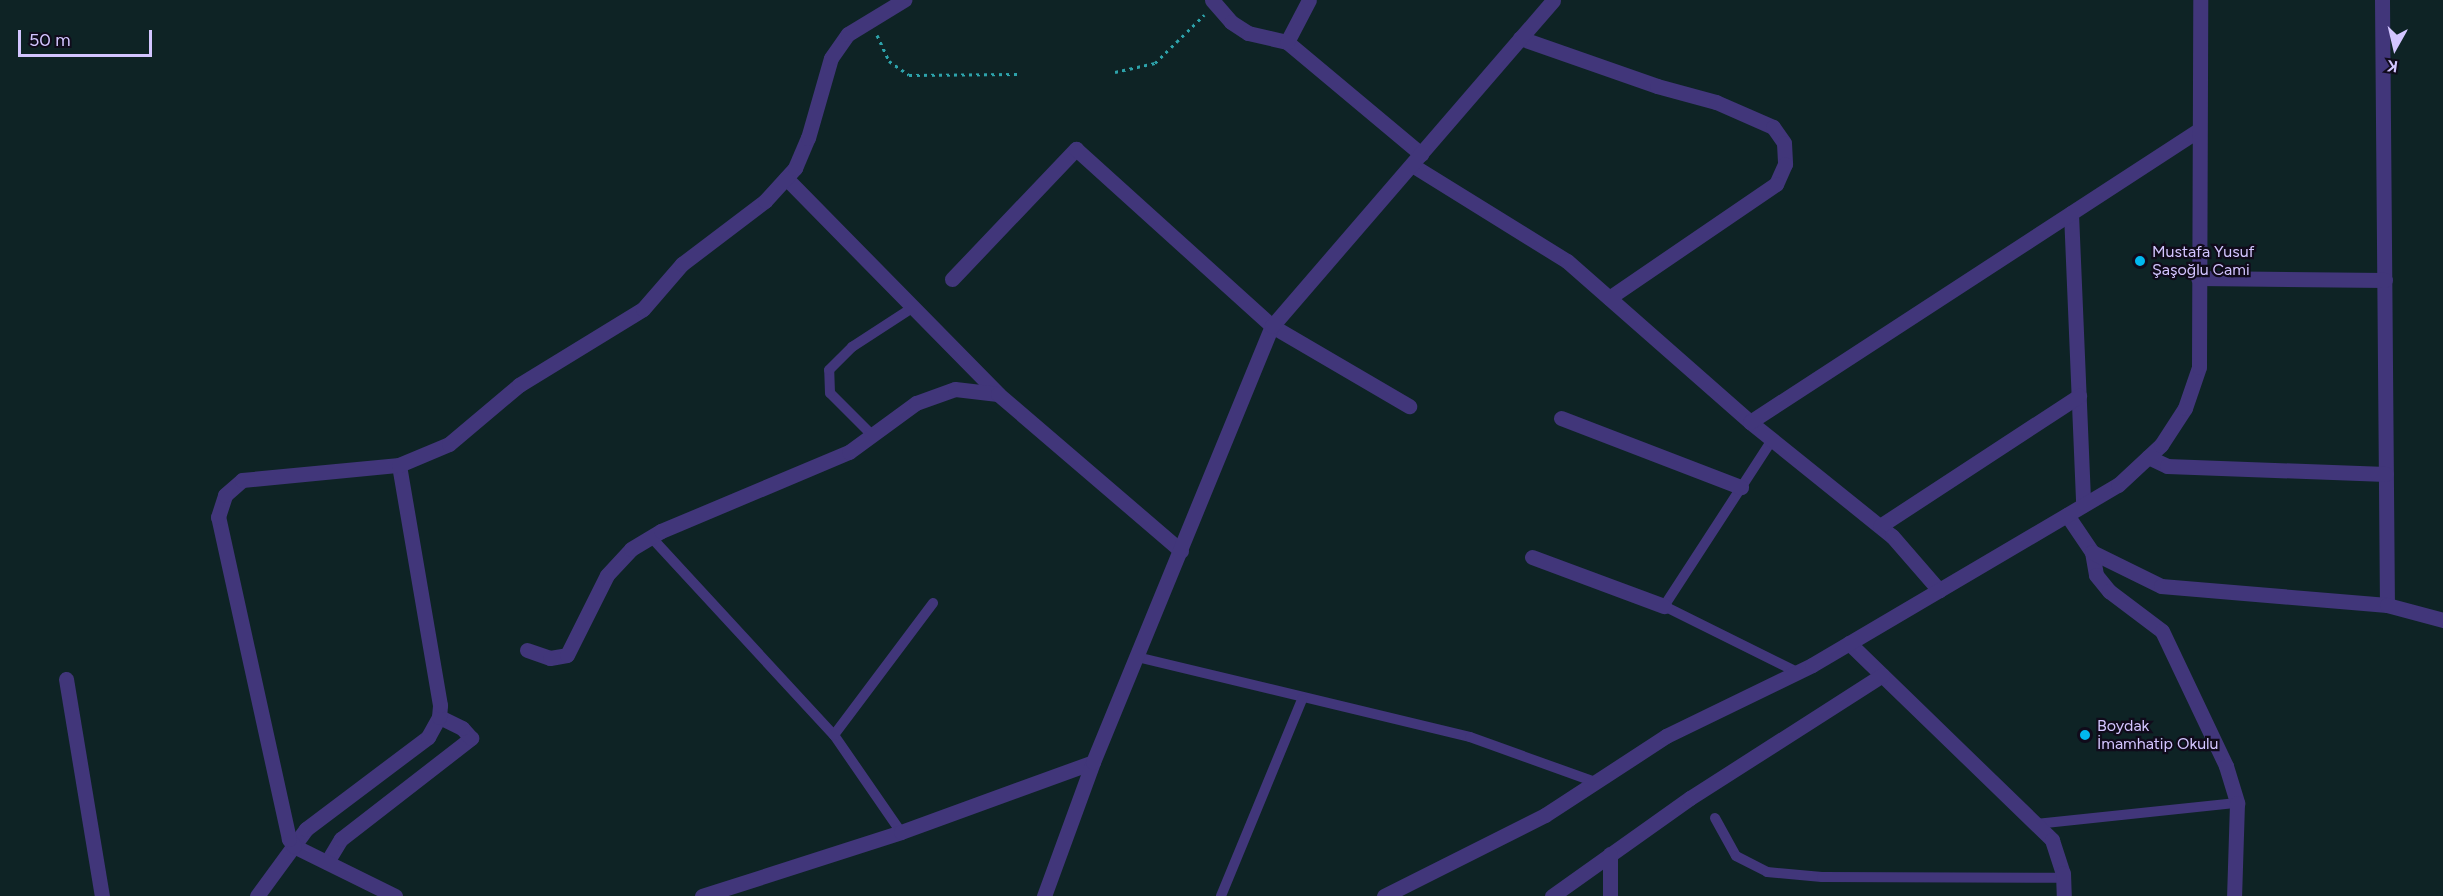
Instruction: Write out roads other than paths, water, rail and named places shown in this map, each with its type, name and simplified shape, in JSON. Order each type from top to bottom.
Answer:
[{"type":"street","points":[[395,896],[294,846],[285,827],[218,517],[220,506],[242,480],[399,465],[449,444],[519,385],[643,309],[682,264],[765,201],[795,168],[808,138],[831,58],[848,33],[876,14],[904,0]]},
{"type":"street","points":[[1287,42],[1309,0]]},
{"type":"street","points":[[1044,896],[1093,762],[1272,326],[1553,0]]},
{"type":"street","points":[[1384,896],[1545,815],[1666,736],[1797,672],[1849,643],[2118,485],[2162,445],[2185,408],[2199,367],[2197,131],[2200,0]]},
{"type":"street","points":[[2382,0],[2387,605]]},
{"type":"street","points":[[1214,2],[1248,33],[1287,42],[1416,159],[1567,261],[1750,422],[1880,526],[1939,590]]},
{"type":"street","points":[[1520,38],[1657,86],[1716,102],[1773,127],[1784,143],[1785,164],[1776,184],[1609,298]]},
{"type":"street","points":[[1750,422],[2197,131]]},
{"type":"street","points":[[952,279],[1076,149],[1272,326],[1409,406]]},
{"type":"street","points":[[786,178],[998,394],[1181,550]]},
{"type":"street","points":[[2071,213],[2083,505]]},
{"type":"street","points":[[2198,278],[2385,280]]},
{"type":"street","points":[[527,650],[550,658],[567,655],[607,574],[631,549],[651,537],[849,452],[935,394],[975,389],[998,394]]},
{"type":"street","points":[[1880,526],[2079,396]]},
{"type":"street","points":[[1562,418],[1741,487]]},
{"type":"street","points":[[2148,457],[2167,466],[2386,474]]},
{"type":"street","points":[[257,896],[306,829],[428,737],[439,717],[440,705],[399,465]]},
{"type":"street","points":[[2067,514],[2092,552],[2096,575],[2109,591],[2162,631],[2226,766],[2237,803],[2234,896]]},
{"type":"street","points":[[2092,552],[2118,562],[2137,578],[2161,586],[2387,605],[2443,620]]},
{"type":"street","points":[[1532,557],[1664,606]]},
{"type":"street","points":[[1849,643],[2052,840],[2063,878],[2064,896]]},
{"type":"street","points":[[1552,896],[1690,798],[1882,675]]},
{"type":"street","points":[[66,679],[102,896]]},
{"type":"street","points":[[327,862],[341,839],[471,738],[462,728],[439,717]]},
{"type":"street","points":[[702,896],[901,832],[1093,762]]},
{"type":"street","points":[[1610,854],[1610,896]]},
{"type":"lane","points":[[872,435],[830,393],[829,370],[852,347],[912,308]]},
{"type":"lane","points":[[1772,440],[1664,606],[1797,672]]},
{"type":"lane","points":[[651,537],[834,735],[901,832]]},
{"type":"lane","points":[[834,735],[933,603]]},
{"type":"lane","points":[[1137,657],[1302,699],[1470,737],[1595,782]]},
{"type":"lane","points":[[1221,896],[1302,699]]},
{"type":"lane","points":[[2036,824],[2237,803]]},
{"type":"lane","points":[[1715,818],[1736,856],[1767,872],[1822,878],[2063,878]]},
{"type":"place","name":"Mustafa Yusuf Şaşoğlu Cami","points":[[2140,261]]},
{"type":"place","name":"Boydak İmamhatip Okulu","points":[[2085,735]]}]
